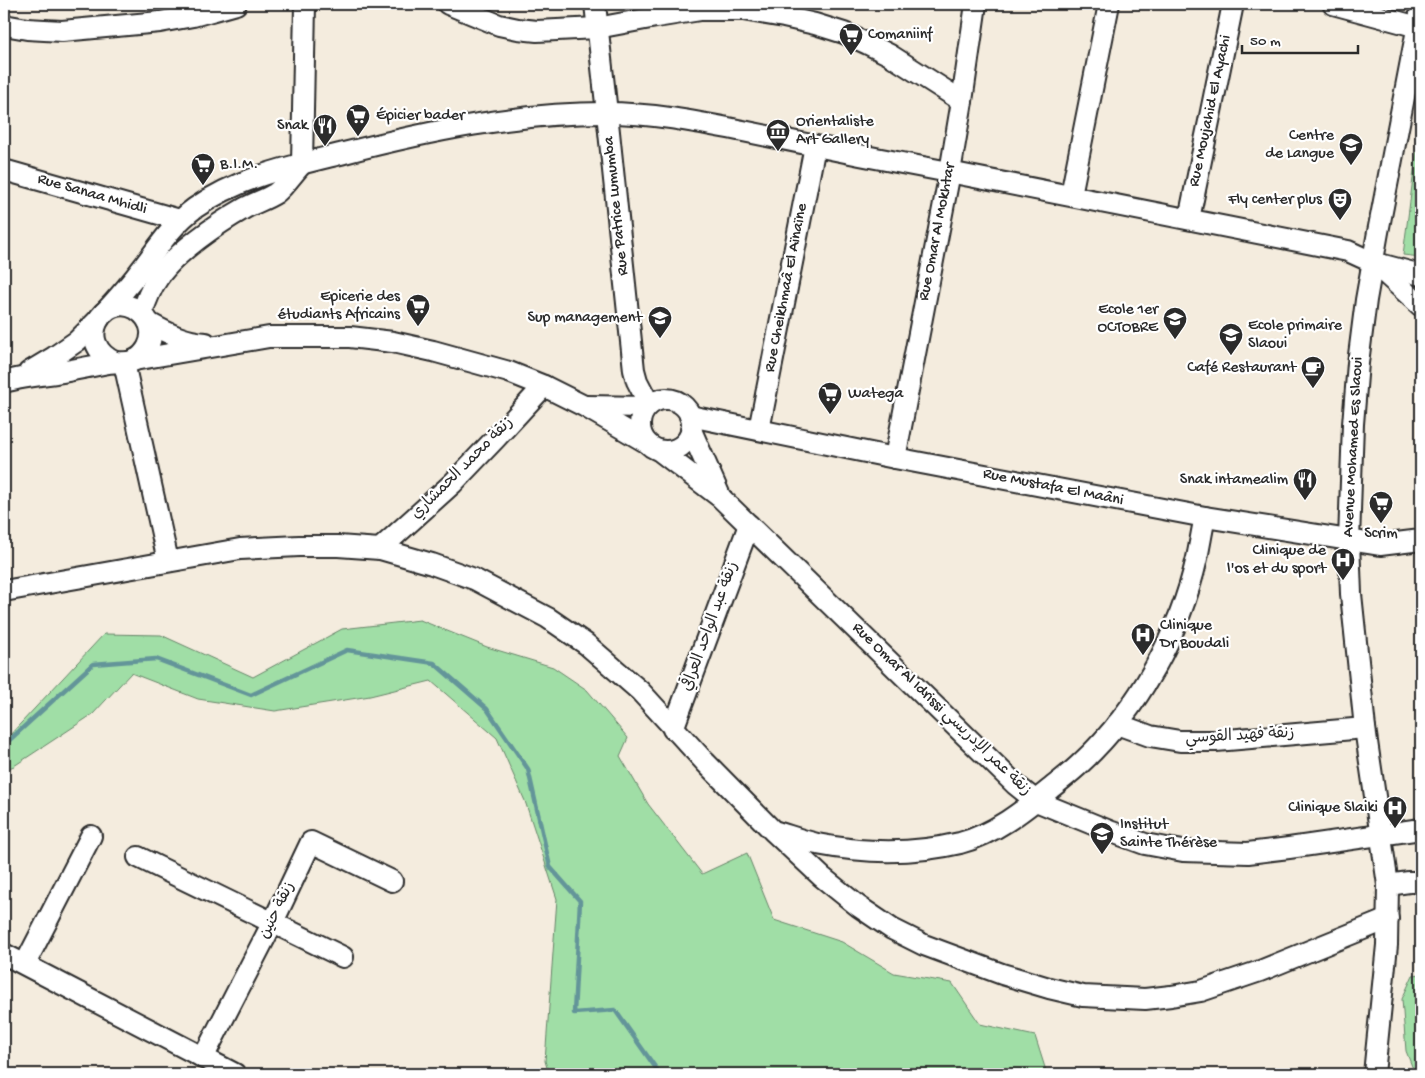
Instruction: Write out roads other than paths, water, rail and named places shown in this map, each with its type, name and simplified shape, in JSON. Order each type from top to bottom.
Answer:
[{"type":"street","points":[[4,24],[27,29],[62,31],[160,22],[193,16],[236,4]]},
{"type":"street","points":[[220,345],[194,342],[180,338],[145,318],[130,307],[123,306],[116,306],[101,316],[95,327],[94,336],[100,352],[106,358],[124,362],[142,356],[147,349],[151,332],[145,318],[150,292],[158,277],[172,262],[221,222],[276,192],[302,164],[305,4]]},
{"type":"street","points":[[448,4],[499,25],[537,30],[597,28],[700,10],[743,10],[784,17],[844,33],[868,44],[890,55],[962,101]]},
{"type":"street","name":"Rue Patrice Lumumba","points":[[595,4],[634,370],[648,405]]},
{"type":"street","name":"Rue Omar Al Mokhtar","points":[[895,458],[950,172],[976,4]]},
{"type":"street","points":[[1071,195],[1109,4]]},
{"type":"street","name":"Rue Moujahid El Ayachi","points":[[1189,219],[1233,4]]},
{"type":"street","points":[[1333,4],[1419,18]]},
{"type":"street","name":"Avenue Mohamed Es Slaoui","points":[[1374,1074],[1387,945],[1388,885],[1365,728],[1352,603],[1348,541],[1353,424],[1358,364],[1372,262],[1419,18]]},
{"type":"street","points":[[12,380],[54,357],[77,341],[126,290],[163,239],[180,220],[194,209],[237,184],[265,174],[401,138],[455,127],[518,118],[565,114],[608,113],[649,115],[687,120],[1348,251],[1372,262],[1421,275]]},
{"type":"street","name":"Rue Cheikhmaâ El Aïnaïne","points":[[759,430],[815,146]]},
{"type":"street","name":"Rue Sanaa Mhidli","points":[[4,170],[180,220]]},
{"type":"street","points":[[1372,262],[1421,306]]},
{"type":"street","name":"Rue Omar Al Idrissi زنقة عمر الإدريسي","points":[[12,380],[270,337],[350,336],[393,342],[509,372],[544,386],[584,406],[652,446],[720,497],[1016,785],[1036,801],[1146,844],[1183,851],[1248,853],[1421,829]]},
{"type":"street","points":[[124,362],[168,561]]},
{"type":"street","name":"زنقة محمد الحمشاري","points":[[380,549],[459,476],[544,386]]},
{"type":"street","points":[[661,399],[673,400],[684,406],[691,423],[689,437],[680,447],[674,450],[652,446],[639,429],[643,411],[648,405],[661,399]]},
{"type":"street","name":"Rue Omar Al Idrissi زنقة عمر الإدريسي","points":[[584,406],[648,405]]},
{"type":"street","name":"Rue Omar Al Idrissi زنقة عمر الإدريسي","points":[[691,423],[720,497]]},
{"type":"street","name":"Rue Mustafa El Maâni","points":[[691,423],[759,430],[1205,517],[1348,541],[1380,545],[1421,540]]},
{"type":"street","points":[[774,832],[817,844],[861,850],[925,849],[961,843],[987,834],[1036,801],[1083,762],[1136,701],[1151,676],[1176,625],[1197,559],[1205,517]]},
{"type":"street","name":"زنقة عبد الواحد العراقي","points":[[673,729],[749,525]]},
{"type":"street","points":[[4,591],[240,549],[298,546],[380,549],[432,564],[474,579],[517,600],[586,644],[640,691],[673,729],[774,832],[822,877],[858,906],[892,929],[924,944],[1002,974],[1049,988],[1083,996],[1145,999],[1200,991],[1260,971],[1388,919]]},
{"type":"street","name":"زنقة فهيد القوسي","points":[[1117,724],[1150,736],[1180,741],[1216,742],[1365,728]]},
{"type":"street","points":[[25,964],[91,836]]},
{"type":"street","name":"زنقة حنين","points":[[206,1065],[312,842],[392,881]]},
{"type":"street","points":[[138,857],[343,957]]},
{"type":"street","points":[[1388,885],[1421,882]]},
{"type":"street","points":[[4,954],[206,1065],[235,1074]]},
{"type":"waterway","points":[[4,745],[93,664],[156,659],[251,695],[347,650],[434,663],[487,709],[528,769],[550,867],[580,901],[574,1013],[615,1010],[660,1074]]},
{"type":"place","name":"Comaniinf","points":[[851,56]]},
{"type":"place","name":"Épicier bader","points":[[358,137]]},
{"type":"place","name":"Snak","points":[[325,147]]},
{"type":"place","name":"Orientaliste Art Gallery","points":[[778,152]]},
{"type":"place","name":"Centre de Langue","points":[[1351,166]]},
{"type":"place","name":"B.I.M.","points":[[203,186]]},
{"type":"place","name":"Fly center plus","points":[[1340,221]]},
{"type":"place","name":"Epicerie des étudiants Africains","points":[[418,327]]},
{"type":"place","name":"Sup management","points":[[660,339]]},
{"type":"place","name":"Ecole 1er OCTOBRE","points":[[1175,340]]},
{"type":"place","name":"Ecole primaire Slaoui","points":[[1231,356]]},
{"type":"place","name":"Café Restaurant","points":[[1313,389]]},
{"type":"place","name":"Watega","points":[[830,415]]},
{"type":"place","name":"Snak intamealim","points":[[1305,501]]},
{"type":"place","name":"Scrim","points":[[1381,524]]},
{"type":"place","name":"Clinique de l'os et du sport","points":[[1343,581]]},
{"type":"place","name":"Clinique Dr Boudali","points":[[1143,656]]},
{"type":"place","name":"Clinique Slaiki","points":[[1395,829]]},
{"type":"place","name":"Institut Sainte Thérèse","points":[[1102,855]]}]
